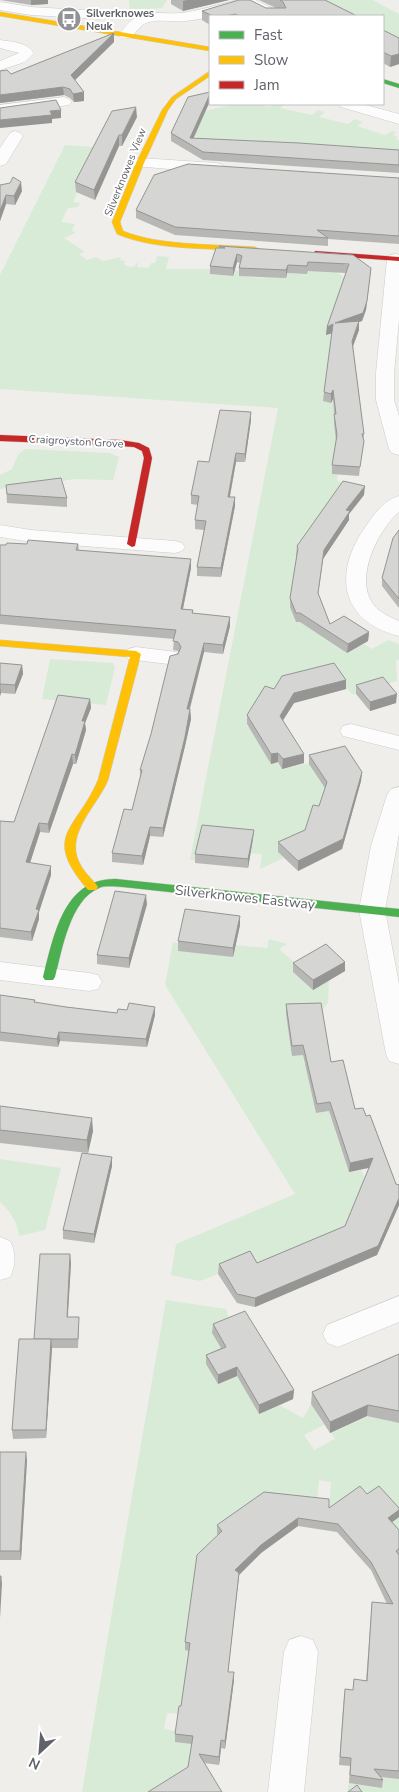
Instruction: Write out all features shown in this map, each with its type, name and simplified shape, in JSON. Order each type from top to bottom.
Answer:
[{"type":"street","points":[[126,35],[136,22],[148,17],[186,17],[242,1],[275,15]]},
{"type":"street","points":[[0,6],[30,11],[100,15]]},
{"type":"street","points":[[0,14],[209,49]]},
{"type":"street","points":[[150,39],[209,54]]},
{"type":"street","points":[[0,44],[20,47],[26,50],[27,53],[20,59],[0,66]]},
{"type":"street","name":"Silverknowes View","points":[[207,77],[174,98],[165,110],[140,163],[116,222],[116,228],[131,237],[149,241],[268,250]]},
{"type":"street","points":[[384,82],[399,86]]},
{"type":"street","points":[[384,100],[399,106]]},
{"type":"street","points":[[0,110],[64,102]]},
{"type":"street","points":[[350,105],[399,119]]},
{"type":"street","points":[[0,161],[8,142]]},
{"type":"street","points":[[140,163],[234,169]]},
{"type":"street","points":[[307,252],[398,259],[393,352],[385,373],[385,400],[399,449]]},
{"type":"street","name":"Craigroyston Grove","points":[[0,438],[120,443],[136,445],[146,450],[148,458],[132,544]]},
{"type":"street","points":[[399,502],[384,514],[366,541],[359,560],[356,582],[361,604],[370,613],[399,629]]},
{"type":"street","points":[[0,531],[31,536],[175,547]]},
{"type":"street","points":[[0,643],[168,657]]},
{"type":"street","points":[[49,977],[69,913],[81,894],[92,887],[75,869],[69,854],[71,838],[78,822],[93,801],[103,782],[136,654]]},
{"type":"street","points":[[351,731],[399,743]]},
{"type":"street","points":[[399,795],[383,846],[372,910],[399,1054]]},
{"type":"street","name":"Silverknowes Eastway","points":[[92,887],[104,883],[123,883],[399,913]]},
{"type":"street","points":[[0,971],[89,982]]},
{"type":"street","points":[[0,1249],[0,1268]]},
{"type":"street","points":[[338,1334],[399,1309]]},
{"type":"street","points":[[286,1792],[301,1652]]},
{"type":"green space","points":[[129,0],[167,0],[162,8],[149,9],[147,14],[130,12]]},
{"type":"green space","points":[[323,0],[373,0],[399,14],[399,39],[384,32],[384,15],[353,15]]},
{"type":"green space","points":[[231,105],[270,107],[272,105],[284,105],[280,108],[312,115],[318,110],[325,112],[319,117],[348,124],[355,119],[363,122],[357,126],[385,135],[392,131],[396,132],[393,135],[398,137],[395,139],[399,140],[399,160],[193,139],[198,137],[183,129],[197,130],[202,118],[201,112]]},
{"type":"green space","points":[[65,145],[108,148],[107,151],[92,149],[85,163],[100,164],[79,189],[73,202],[80,203],[78,207],[68,208],[61,222],[75,224],[72,230],[75,233],[64,238],[85,252],[79,254],[87,260],[96,257],[103,261],[121,257],[120,260],[125,261],[124,264],[126,266],[133,267],[138,262],[137,267],[149,268],[151,263],[155,263],[157,256],[169,257],[166,269],[211,269],[210,274],[232,276],[234,270],[250,272],[248,277],[264,278],[268,267],[286,278],[287,273],[307,274],[308,271],[322,271],[327,265],[348,280],[344,332],[332,396],[337,443],[332,474],[338,474],[337,480],[344,484],[304,602],[289,604],[296,622],[314,620],[347,653],[364,644],[372,649],[388,640],[399,644],[399,660],[396,660],[397,681],[356,694],[352,694],[343,685],[265,696],[246,726],[265,731],[260,745],[271,763],[278,762],[282,769],[328,759],[326,782],[327,825],[278,852],[284,858],[260,869],[262,854],[251,853],[253,839],[196,860],[190,860],[278,408],[0,389],[0,275]]},
{"type":"green space","points":[[25,449],[110,453],[119,457],[113,480],[75,479],[0,489],[0,475],[12,469],[18,455]]},
{"type":"green space","points":[[50,659],[113,663],[115,667],[106,705],[42,699]]},
{"type":"green space","points":[[269,939],[287,944],[279,949],[301,968],[329,980],[328,1003],[321,1012],[286,1014],[292,1055],[303,1055],[304,1064],[312,1064],[315,1073],[307,1074],[316,1113],[329,1111],[331,1118],[350,1116],[346,1128],[335,1131],[349,1172],[361,1170],[367,1182],[346,1232],[256,1272],[218,1274],[200,1281],[171,1275],[176,1244],[295,1194],[165,985],[173,942],[233,957],[236,945],[267,948]]},
{"type":"green space","points":[[0,1159],[61,1168],[45,1230],[19,1236],[13,1217],[0,1202]]},
{"type":"green space","points":[[166,1300],[226,1309],[231,1326],[226,1356],[218,1384],[237,1376],[259,1414],[279,1405],[303,1418],[311,1404],[324,1425],[304,1435],[314,1450],[335,1439],[331,1433],[382,1410],[384,1420],[399,1423],[399,1539],[329,1509],[331,1482],[319,1480],[315,1521],[306,1521],[237,1557],[186,1650],[211,1654],[181,1714],[167,1713],[164,1729],[177,1731],[193,1744],[203,1763],[160,1792],[82,1792],[115,1594]]},
{"type":"green space","points":[[379,1769],[399,1779],[399,1792],[347,1792],[349,1783]]},
{"type":"building","points":[[239,0],[250,0],[266,8],[286,8],[280,0],[325,0],[355,15],[211,15],[202,11]]},
{"type":"building","points":[[384,30],[399,38],[399,54],[391,56],[384,52]]},
{"type":"building","points":[[114,33],[71,75],[84,92],[73,94],[70,89],[63,87],[0,95],[0,71],[7,70],[11,74]]},
{"type":"building","points":[[209,92],[209,96],[190,138],[399,150],[399,165],[203,152],[171,133],[188,97]]},
{"type":"building","points":[[56,100],[61,110],[50,111],[52,115],[0,120],[0,108]]},
{"type":"building","points":[[136,107],[122,135],[119,135],[94,190],[75,182],[112,111]]},
{"type":"building","points":[[188,164],[399,178],[399,236],[317,230],[328,238],[175,227],[136,210],[154,175]]},
{"type":"building","points":[[13,177],[21,182],[14,196],[6,195],[0,211],[0,185],[10,183]]},
{"type":"building","points":[[219,246],[353,255],[371,268],[367,301],[363,313],[335,323],[359,321],[352,341],[364,434],[362,434],[364,441],[360,467],[332,465],[337,435],[334,414],[336,414],[333,390],[331,394],[324,392],[333,324],[327,327],[349,264],[308,262],[307,266],[288,265],[286,270],[239,268],[242,256],[237,254],[233,268],[210,266],[216,248],[225,248]]},
{"type":"building","points":[[220,410],[251,412],[245,454],[236,453],[228,497],[235,497],[221,568],[197,567],[206,521],[195,520],[199,496],[191,495],[198,461],[209,462]]},
{"type":"building","points":[[61,478],[67,498],[7,494],[6,485]]},
{"type":"building","points":[[343,481],[365,486],[346,510],[350,511],[324,550],[318,593],[330,624],[344,616],[369,632],[348,644],[300,613],[296,613],[290,598],[297,546]]},
{"type":"building","points":[[399,530],[399,599],[382,578],[393,538]]},
{"type":"building","points":[[28,540],[78,544],[76,550],[191,559],[181,609],[193,610],[192,613],[230,617],[223,645],[204,643],[187,709],[190,709],[185,737],[163,828],[150,827],[142,856],[112,853],[124,809],[132,810],[142,770],[140,770],[170,656],[178,654],[181,647],[178,642],[173,641],[176,630],[0,615],[0,545],[6,545],[7,543],[27,544]]},
{"type":"building","points":[[0,663],[22,665],[15,685],[0,684]]},
{"type":"building","points":[[334,663],[346,680],[294,693],[280,716],[304,754],[283,759],[278,753],[271,754],[247,715],[265,686],[274,689],[282,676]]},
{"type":"building","points":[[383,677],[397,694],[370,702],[356,685]]},
{"type":"building","points":[[58,695],[90,699],[82,721],[85,721],[75,755],[72,754],[48,824],[39,823],[26,862],[51,866],[36,909],[39,910],[31,932],[0,928],[0,821],[14,822]]},
{"type":"building","points":[[345,746],[362,772],[343,839],[298,861],[278,842],[305,830],[313,805],[319,806],[327,782],[309,755]]},
{"type":"building","points":[[202,825],[254,830],[248,859],[195,854]]},
{"type":"building","points":[[115,891],[146,895],[129,958],[97,955]]},
{"type":"building","points":[[185,909],[240,916],[233,948],[178,941]]},
{"type":"building","points":[[326,944],[345,962],[313,980],[293,963]]},
{"type":"building","points":[[0,995],[66,1007],[117,1013],[118,1009],[127,1010],[129,1003],[155,1007],[146,1039],[59,1032],[57,1039],[0,1032]]},
{"type":"building","points":[[321,1003],[331,1062],[343,1060],[355,1109],[363,1108],[366,1116],[370,1115],[396,1184],[399,1185],[399,1198],[378,1246],[255,1298],[237,1294],[219,1264],[250,1251],[257,1263],[345,1226],[373,1158],[350,1163],[330,1102],[317,1104],[303,1045],[292,1046],[286,1004]]},
{"type":"building","points":[[0,1106],[92,1118],[87,1140],[0,1130]]},
{"type":"building","points":[[82,1153],[112,1157],[94,1234],[63,1230]]},
{"type":"building","points":[[40,1254],[70,1254],[67,1317],[79,1317],[78,1339],[34,1339]]},
{"type":"building","points":[[245,1311],[294,1390],[259,1405],[237,1367],[218,1375],[206,1355],[226,1347],[213,1324]]},
{"type":"building","points":[[19,1339],[51,1339],[46,1430],[12,1430]]},
{"type":"building","points":[[399,1354],[399,1411],[368,1405],[330,1422],[312,1392]]},
{"type":"building","points":[[0,1452],[26,1452],[20,1551],[0,1551]]},
{"type":"building","points":[[360,1486],[367,1494],[379,1486],[399,1508],[388,1518],[399,1530],[399,1549],[396,1551],[399,1555],[399,1771],[374,1769],[383,1780],[350,1775],[351,1758],[340,1757],[345,1689],[353,1690],[354,1679],[367,1681],[372,1602],[393,1604],[371,1562],[338,1524],[298,1518],[261,1545],[235,1570],[239,1573],[228,1672],[234,1672],[225,1741],[221,1740],[219,1757],[199,1754],[222,1792],[148,1792],[188,1767],[193,1736],[175,1734],[190,1643],[185,1642],[197,1555],[222,1531],[217,1525],[264,1492],[329,1499],[329,1508]]},
{"type":"building","points":[[357,1785],[362,1792],[348,1792]]},
{"type":"traffic: fast","points":[[384,81],[399,86]]},
{"type":"traffic: fast","points":[[49,977],[59,939],[70,912],[86,891],[102,883],[123,883],[399,913]]},
{"type":"traffic: slow","points":[[0,14],[209,49]]},
{"type":"traffic: slow","points":[[209,74],[174,98],[165,110],[140,163],[116,222],[120,232],[129,236],[163,243],[255,249]]},
{"type":"traffic: slow","points":[[0,643],[136,654],[117,733],[103,780],[78,821],[71,838],[72,860],[92,887]]},
{"type":"traffic: jam","points":[[318,253],[399,259]]},
{"type":"traffic: jam","points":[[0,438],[120,443],[136,445],[146,450],[148,458],[132,544]]},
{"type":"place","name":"Silverknowes Neuk","points":[[69,19]]}]
